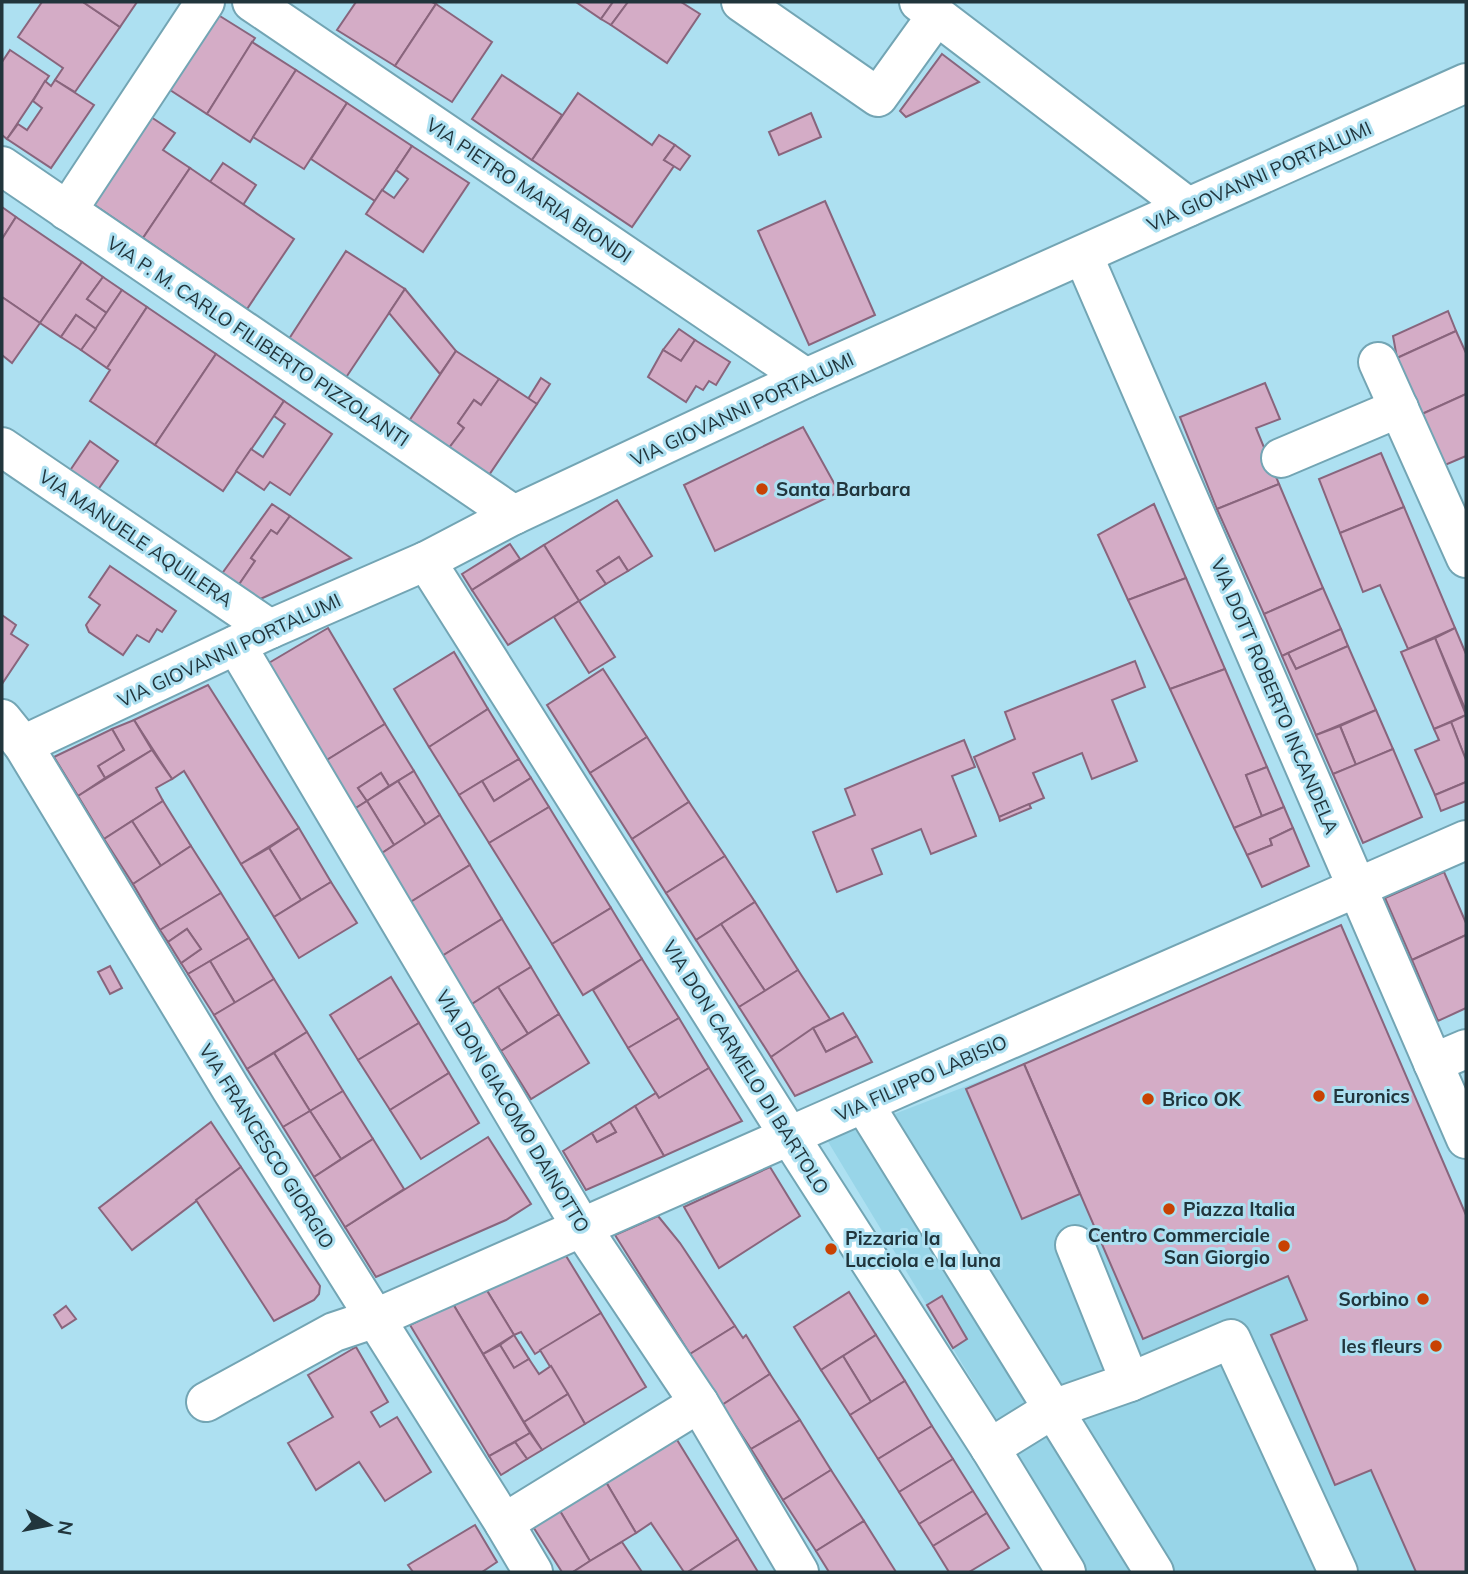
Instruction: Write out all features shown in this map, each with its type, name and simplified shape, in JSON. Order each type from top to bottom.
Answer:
[{"type":"street","points":[[67,211],[205,2]]},
{"type":"street","name":"VIA PIETRO MARIA BIONDI","points":[[252,2],[806,378]]},
{"type":"street","points":[[741,2],[878,97],[928,9],[1188,207]]},
{"type":"street","name":"VIA GIOVANNI PORTALUMI","points":[[12,732],[236,645],[426,561],[514,515],[806,378],[1466,83]]},
{"type":"street","name":"VIA P. M. CARLO FILIBERTO PIZZOLANTI","points":[[2,166],[514,515]]},
{"type":"street","name":"VIA DOTT ROBERTO INCANDELA","points":[[1083,255],[1358,887],[1450,1056],[1466,1139]]},
{"type":"street","points":[[1378,362],[1466,558]]},
{"type":"street","points":[[1281,458],[1399,408]]},
{"type":"street","name":"VIA MANUELE AQUILERA","points":[[2,447],[270,629]]},
{"type":"street","name":"VIA DON CARMELO DI BARTOLO","points":[[426,561],[990,1448],[1066,1572]]},
{"type":"street","name":"VIA DON GIACOMO DAINOTTO","points":[[236,645],[582,1228],[699,1403],[799,1572]]},
{"type":"street","name":"VIA FRANCESCO GIORGIO","points":[[12,732],[230,1089],[505,1523],[533,1572]]},
{"type":"street","name":"VIA FILIPPO LABISIO","points":[[206,1402],[334,1332],[376,1318],[790,1137],[933,1071],[1466,840]]},
{"type":"street","points":[[864,1104],[1154,1572]]},
{"type":"street","points":[[1075,1245],[1130,1381]]},
{"type":"street","points":[[990,1448],[1053,1409],[1130,1381],[1231,1339],[1338,1572]]},
{"type":"street","points":[[505,1523],[699,1403]]},
{"type":"shaded area","points":[[1341,925],[1466,1215],[1466,1572],[1088,1572],[827,1140],[1024,1064]]},
{"type":"building","points":[[42,2],[83,2],[120,27],[75,92],[55,80],[63,68],[18,37]]},
{"type":"building","points":[[83,2],[137,2],[120,27]]},
{"type":"building","points":[[356,2],[436,4],[395,66],[337,30]]},
{"type":"building","points":[[576,2],[613,2],[601,19]]},
{"type":"building","points":[[613,2],[628,2],[611,25],[601,19]]},
{"type":"building","points":[[628,2],[681,2],[700,14],[667,63],[611,25]]},
{"type":"building","points":[[436,4],[492,42],[452,102],[395,66]]},
{"type":"building","points":[[215,13],[255,38],[207,114],[167,88]]},
{"type":"building","points":[[252,42],[296,70],[250,142],[207,114]]},
{"type":"building","points":[[10,50],[49,76],[7,139],[2,135],[2,62]]},
{"type":"building","points":[[942,54],[979,82],[906,117],[900,111]]},
{"type":"building","points":[[296,70],[347,103],[304,169],[253,137]]},
{"type":"building","points":[[502,75],[562,115],[532,160],[472,119]]},
{"type":"building","points":[[55,80],[94,105],[51,168],[7,139],[18,124],[27,130],[42,108],[33,101],[45,81],[51,86]]},
{"type":"building","points":[[578,93],[652,145],[659,135],[675,145],[664,160],[674,166],[632,227],[532,160]]},
{"type":"building","points":[[347,103],[412,146],[375,201],[311,159]]},
{"type":"building","points":[[811,113],[821,137],[779,155],[769,132]]},
{"type":"building","points":[[151,117],[175,133],[163,150],[190,168],[143,238],[93,204]]},
{"type":"building","points":[[675,145],[690,156],[680,170],[664,160]]},
{"type":"building","points":[[412,146],[469,183],[423,252],[366,214],[382,190],[394,198],[408,179],[396,170]]},
{"type":"building","points":[[223,163],[256,185],[243,205],[210,182]]},
{"type":"building","points":[[190,168],[294,239],[247,309],[143,238]]},
{"type":"building","points":[[825,201],[875,315],[809,345],[758,231]]},
{"type":"building","points":[[2,207],[16,217],[2,239]]},
{"type":"building","points":[[16,217],[82,262],[40,323],[2,297],[2,239]]},
{"type":"building","points":[[346,251],[405,289],[345,379],[287,342]]},
{"type":"building","points":[[82,262],[103,277],[87,299],[107,313],[96,329],[76,315],[61,337],[40,323]]},
{"type":"building","points":[[103,277],[122,290],[107,313],[87,299]]},
{"type":"building","points":[[405,289],[456,351],[440,374],[389,313]]},
{"type":"building","points":[[122,290],[147,307],[107,368],[81,350]]},
{"type":"building","points":[[2,297],[40,323],[12,363],[2,355]]},
{"type":"building","points":[[147,307],[216,354],[155,445],[90,401],[110,370],[107,368]]},
{"type":"building","points":[[1448,311],[1456,331],[1397,358],[1393,336]]},
{"type":"building","points":[[76,315],[96,329],[81,350],[61,337]]},
{"type":"building","points":[[679,329],[695,340],[681,361],[663,350]]},
{"type":"building","points":[[1456,331],[1466,353],[1466,394],[1422,414],[1397,358]]},
{"type":"building","points":[[695,340],[730,362],[716,385],[709,381],[703,390],[696,386],[686,402],[648,377],[663,350],[681,361]]},
{"type":"building","points":[[456,351],[499,379],[481,405],[474,400],[458,423],[464,428],[449,448],[409,421]]},
{"type":"building","points":[[216,354],[284,401],[223,491],[155,445]]},
{"type":"building","points":[[541,378],[550,384],[537,404],[528,399]]},
{"type":"building","points":[[499,379],[537,404],[489,475],[449,448],[464,428],[458,423],[474,400],[481,405]]},
{"type":"building","points":[[1265,383],[1280,419],[1256,428],[1279,484],[1217,509],[1180,417]]},
{"type":"building","points":[[1466,394],[1466,456],[1445,465],[1422,414]]},
{"type":"building","points":[[284,401],[332,434],[290,495],[270,482],[264,490],[236,471],[251,449],[263,457],[285,424],[274,416]]},
{"type":"building","name":"Santa Barbara","points":[[803,427],[839,492],[715,551],[684,485]]},
{"type":"building","points":[[90,441],[118,461],[97,491],[69,472]]},
{"type":"building","points":[[1381,453],[1404,507],[1340,533],[1319,479]]},
{"type":"building","points":[[1279,484],[1323,588],[1264,614],[1217,509]]},
{"type":"building","points":[[617,500],[652,556],[628,571],[619,557],[597,571],[606,584],[579,601],[544,545]]},
{"type":"building","points":[[272,504],[290,516],[277,534],[271,530],[251,558],[255,561],[238,586],[221,575]]},
{"type":"building","points":[[1154,504],[1186,578],[1128,600],[1098,535]]},
{"type":"building","points":[[1404,507],[1455,628],[1408,649],[1380,585],[1363,592],[1340,533]]},
{"type":"building","points":[[290,516],[351,558],[258,600],[238,586],[255,561],[251,558],[271,530],[277,534]]},
{"type":"building","points":[[510,544],[520,559],[472,590],[462,574]]},
{"type":"building","points":[[544,545],[579,601],[508,645],[472,590]]},
{"type":"building","points":[[619,557],[628,571],[606,584],[597,571]]},
{"type":"building","points":[[110,566],[176,611],[162,632],[157,629],[149,642],[137,635],[123,655],[89,632],[86,625],[100,605],[89,597]]},
{"type":"building","points":[[1186,578],[1225,669],[1170,689],[1128,600]]},
{"type":"building","points":[[1323,588],[1341,629],[1282,656],[1264,614]]},
{"type":"building","points":[[579,601],[615,657],[589,673],[554,617]]},
{"type":"building","points":[[2,615],[16,625],[11,634],[28,645],[2,684]]},
{"type":"building","points":[[328,628],[385,724],[322,763],[262,667]]},
{"type":"building","points":[[1455,628],[1466,654],[1466,711],[1435,638]]},
{"type":"building","points":[[1341,629],[1348,646],[1296,669],[1288,653]]},
{"type":"building","points":[[1435,638],[1466,715],[1434,729],[1401,652]]},
{"type":"building","points":[[1348,646],[1376,710],[1316,735],[1282,656],[1288,653],[1296,669]]},
{"type":"building","points":[[454,652],[488,709],[429,747],[394,689]]},
{"type":"building","points":[[1135,661],[1145,687],[1112,700],[1137,761],[1092,779],[1082,753],[1033,773],[1044,798],[999,817],[974,757],[1015,739],[1005,712]]},
{"type":"building","points":[[603,669],[647,737],[590,773],[547,705]]},
{"type":"building","points":[[1225,669],[1267,767],[1246,775],[1262,816],[1234,828],[1170,689]]},
{"type":"building","points":[[208,685],[299,828],[241,864],[184,771],[172,779],[134,720]]},
{"type":"building","points":[[488,709],[519,759],[459,795],[429,747]]},
{"type":"building","points":[[1376,710],[1393,749],[1356,765],[1340,726]]},
{"type":"building","points":[[1466,715],[1466,760],[1451,722]]},
{"type":"building","points":[[134,720],[152,750],[105,778],[98,766],[124,750],[112,729]]},
{"type":"building","points":[[1451,722],[1466,760],[1466,782],[1435,795],[1415,750],[1439,740],[1434,729]]},
{"type":"building","points":[[385,724],[414,771],[389,786],[381,773],[358,788],[367,801],[351,811],[322,763]]},
{"type":"building","points":[[1340,726],[1356,765],[1333,774],[1316,735]]},
{"type":"building","points":[[112,729],[124,750],[98,766],[105,778],[78,796],[54,757]]},
{"type":"building","points":[[647,737],[689,802],[632,839],[590,773]]},
{"type":"building","points":[[964,740],[975,767],[952,776],[976,836],[931,854],[921,829],[872,849],[882,874],[837,892],[813,832],[855,815],[845,789]]},
{"type":"building","points":[[1393,749],[1422,817],[1363,843],[1333,774]]},
{"type":"building","points":[[152,750],[172,779],[156,788],[163,801],[104,839],[78,796]]},
{"type":"building","points":[[519,759],[531,778],[494,801],[482,781]]},
{"type":"building","points":[[1267,767],[1284,807],[1262,816],[1246,775]]},
{"type":"building","points":[[414,771],[440,815],[426,825],[398,781]]},
{"type":"building","points":[[381,773],[389,786],[367,801],[358,788]]},
{"type":"building","points":[[531,778],[549,807],[489,843],[459,795],[482,781],[494,801]]},
{"type":"building","points":[[398,781],[426,825],[394,845],[367,801]]},
{"type":"building","points":[[1466,782],[1466,801],[1441,811],[1435,795]]},
{"type":"building","points":[[163,801],[191,846],[161,866],[132,821]]},
{"type":"building","points":[[367,801],[394,845],[379,855],[351,811]]},
{"type":"building","points":[[689,802],[725,856],[666,893],[632,839]]},
{"type":"building","points":[[1029,804],[1031,808],[1000,821],[999,817]]},
{"type":"building","points":[[549,807],[611,908],[552,944],[489,843]]},
{"type":"building","points":[[1284,807],[1293,828],[1270,839],[1272,845],[1247,855],[1234,828]]},
{"type":"building","points":[[440,815],[470,865],[409,903],[379,855]]},
{"type":"building","points":[[132,821],[161,866],[133,884],[104,839]]},
{"type":"building","points":[[299,828],[331,882],[301,900],[269,848]]},
{"type":"building","points":[[1293,828],[1309,866],[1262,887],[1247,855],[1272,845],[1270,839]]},
{"type":"building","points":[[191,846],[221,893],[160,930],[133,884]]},
{"type":"building","points":[[269,848],[301,900],[274,917],[241,864]]},
{"type":"building","points":[[725,856],[755,902],[696,940],[666,893]]},
{"type":"building","points":[[470,865],[502,919],[442,956],[409,903]]},
{"type":"building","points":[[1444,872],[1466,923],[1466,935],[1412,960],[1385,898]]},
{"type":"building","points":[[331,882],[357,923],[299,958],[274,917]]},
{"type":"building","points":[[221,893],[249,938],[188,974],[181,963],[201,949],[187,929],[168,942],[160,930]]},
{"type":"building","points":[[755,902],[798,970],[765,991],[721,924]]},
{"type":"building","points":[[611,908],[642,959],[583,995],[552,944]]},
{"type":"building","points":[[502,919],[531,967],[472,1004],[442,956]]},
{"type":"building","points":[[721,924],[765,991],[739,1007],[696,940]]},
{"type":"building","name":"Centro Commerciale San Giorgio","points":[[1341,925],[1466,1215],[1466,1572],[1416,1572],[1371,1470],[1335,1485],[1271,1335],[1307,1320],[1288,1276],[1143,1339],[1024,1064]]},
{"type":"building","points":[[187,929],[201,949],[181,963],[168,942]]},
{"type":"building","points":[[1466,935],[1466,1008],[1438,1021],[1412,960]]},
{"type":"building","points":[[249,938],[274,979],[235,1003],[210,961]]},
{"type":"building","points":[[642,959],[679,1018],[628,1048],[593,990]]},
{"type":"building","points":[[210,961],[235,1003],[214,1015],[188,974]]},
{"type":"building","points":[[110,966],[122,988],[110,994],[98,972]]},
{"type":"building","points":[[531,967],[559,1014],[528,1034],[498,987]]},
{"type":"building","points":[[798,970],[830,1019],[771,1057],[739,1007]]},
{"type":"building","points":[[391,977],[419,1023],[358,1060],[330,1015]]},
{"type":"building","points":[[274,979],[307,1032],[247,1069],[214,1015]]},
{"type":"building","points":[[498,987],[528,1034],[501,1051],[472,1004]]},
{"type":"building","points":[[843,1013],[857,1036],[826,1052],[813,1028]]},
{"type":"building","points":[[559,1014],[589,1063],[531,1099],[501,1051]]},
{"type":"building","points":[[679,1018],[709,1068],[659,1098],[628,1048]]},
{"type":"building","points":[[419,1023],[449,1073],[390,1110],[358,1060]]},
{"type":"building","points":[[813,1028],[826,1052],[857,1036],[872,1062],[795,1096],[771,1057]]},
{"type":"building","points":[[307,1032],[343,1091],[310,1111],[274,1053]]},
{"type":"building","points":[[274,1053],[310,1111],[283,1127],[247,1069]]},
{"type":"building","points":[[1024,1064],[1080,1194],[1022,1219],[966,1089]]},
{"type":"building","points":[[709,1068],[742,1121],[664,1156],[635,1106],[656,1093],[659,1098]]},
{"type":"building","points":[[449,1073],[479,1123],[421,1159],[390,1110]]},
{"type":"building","points":[[343,1091],[373,1139],[341,1159],[310,1111]]},
{"type":"building","points":[[635,1106],[664,1156],[586,1190],[563,1151],[592,1133],[597,1142],[616,1132],[610,1122]]},
{"type":"building","points":[[310,1111],[341,1159],[314,1177],[283,1127]]},
{"type":"building","points":[[211,1122],[241,1167],[132,1250],[99,1208]]},
{"type":"building","points":[[610,1122],[616,1132],[597,1142],[592,1133]]},
{"type":"building","points":[[488,1137],[531,1204],[506,1220],[376,1277],[345,1227]]},
{"type":"building","points":[[373,1139],[404,1189],[345,1227],[314,1177]]},
{"type":"building","points":[[241,1167],[320,1286],[319,1294],[314,1300],[274,1321],[196,1200]]},
{"type":"building","points":[[770,1167],[800,1216],[719,1268],[684,1207]]},
{"type":"building","points":[[658,1216],[680,1243],[735,1326],[690,1354],[615,1235]]},
{"type":"building","points":[[563,1251],[601,1313],[535,1354],[521,1332],[514,1335],[486,1289]]},
{"type":"building","points":[[486,1289],[514,1335],[483,1354],[453,1304]]},
{"type":"building","points":[[849,1292],[876,1335],[821,1370],[794,1327]]},
{"type":"building","points":[[942,1296],[967,1339],[953,1348],[927,1305]]},
{"type":"building","points":[[453,1304],[530,1433],[489,1456],[410,1325]]},
{"type":"building","points":[[66,1306],[76,1319],[62,1328],[54,1315]]},
{"type":"building","points":[[601,1313],[646,1387],[585,1424],[540,1350]]},
{"type":"building","points":[[735,1326],[743,1338],[746,1335],[770,1374],[722,1405],[690,1354]]},
{"type":"building","points":[[514,1335],[529,1359],[514,1368],[500,1345]]},
{"type":"building","points":[[876,1335],[905,1381],[871,1402],[843,1356]]},
{"type":"building","points":[[500,1345],[514,1368],[529,1359],[539,1374],[551,1366],[568,1394],[524,1422],[483,1354]]},
{"type":"building","points":[[356,1347],[388,1402],[371,1412],[380,1427],[397,1417],[431,1472],[385,1501],[359,1462],[316,1490],[288,1443],[333,1417],[308,1375]]},
{"type":"building","points":[[843,1356],[871,1402],[850,1415],[821,1370]]},
{"type":"building","points":[[770,1374],[800,1420],[751,1449],[722,1405]]},
{"type":"building","points":[[905,1381],[932,1426],[878,1459],[850,1415]]},
{"type":"building","points":[[568,1394],[585,1424],[542,1450],[524,1422]]},
{"type":"building","points":[[800,1420],[831,1470],[783,1500],[751,1449]]},
{"type":"building","points":[[932,1426],[953,1459],[899,1492],[878,1459]]},
{"type":"building","points":[[530,1433],[542,1450],[527,1459],[515,1442]]},
{"type":"building","points":[[674,1435],[738,1539],[688,1572],[684,1572],[651,1523],[636,1533],[603,1477]]},
{"type":"building","points":[[515,1442],[527,1459],[501,1475],[489,1456]]},
{"type":"building","points":[[953,1459],[973,1491],[919,1524],[899,1492]]},
{"type":"building","points":[[831,1470],[864,1521],[816,1551],[783,1500]]},
{"type":"building","points":[[603,1477],[636,1533],[590,1561],[557,1506]]},
{"type":"building","points":[[973,1491],[987,1513],[933,1546],[919,1524]]},
{"type":"building","points":[[557,1506],[590,1561],[573,1572],[562,1572],[530,1522]]},
{"type":"building","points":[[987,1513],[1009,1548],[969,1572],[949,1572],[933,1546]]},
{"type":"building","points":[[864,1521],[896,1572],[829,1572],[816,1551]]},
{"type":"building","points":[[475,1525],[497,1562],[482,1572],[413,1572],[408,1565]]},
{"type":"building","points":[[738,1539],[758,1572],[688,1572]]},
{"type":"building","points":[[622,1542],[642,1572],[573,1572],[590,1561]]},
{"type":"place","name":"Santa Barbara","points":[[762,489]]},
{"type":"place","name":"Euronics","points":[[1319,1096]]},
{"type":"place","name":"Brico OK","points":[[1148,1099]]},
{"type":"place","name":"Piazza Italia","points":[[1169,1209]]},
{"type":"place","name":"Centro Commerciale San Giorgio","points":[[1284,1246]]},
{"type":"place","name":"Pizzaria la Lucciola e la luna","points":[[831,1249]]},
{"type":"place","name":"Sorbino","points":[[1423,1299]]},
{"type":"place","name":"les fleurs","points":[[1436,1346]]}]
